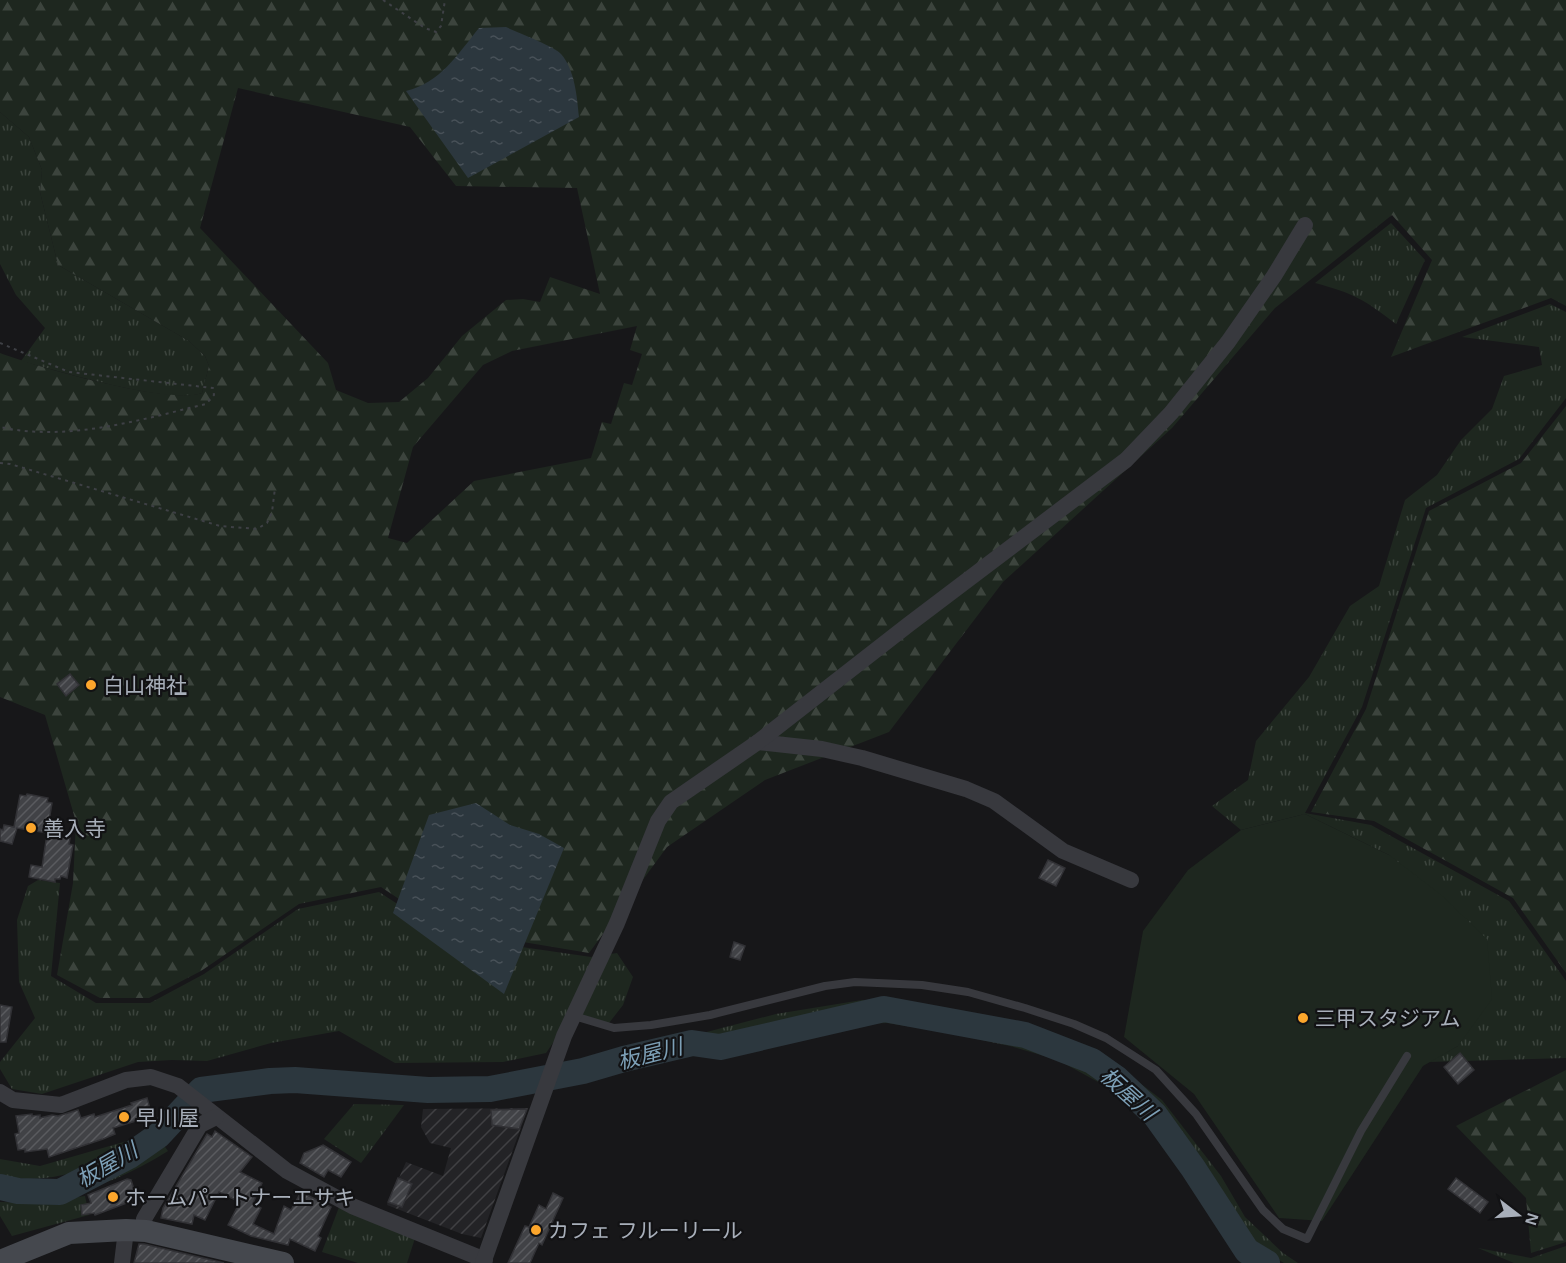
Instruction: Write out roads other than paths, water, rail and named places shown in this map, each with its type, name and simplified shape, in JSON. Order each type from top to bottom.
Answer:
[{"type":"main road","points":[[0,1261],[69,1233],[136,1231],[283,1263]]},
{"type":"street","points":[[0,1092],[13,1100],[60,1105],[126,1080],[151,1077],[178,1086],[287,1171],[352,1206],[484,1262],[555,1060],[617,923],[658,821],[671,802],[758,742],[1126,460],[1171,413],[1228,342],[1274,276],[1305,225]]},
{"type":"street","points":[[758,742],[822,749],[862,758],[966,789],[994,801],[1063,851],[1131,880]]},
{"type":"street","points":[[122,1263],[136,1231],[200,1125],[213,1114]]},
{"type":"lane","points":[[574,1016],[614,1028],[651,1025],[710,1015],[825,986],[855,982],[922,985],[968,992],[1025,1008],[1074,1024],[1106,1038],[1156,1070],[1196,1114],[1263,1210],[1283,1229],[1307,1239],[1361,1131],[1407,1056]]},
{"type":"water","points":[[506,27],[558,51],[566,60],[576,92],[579,117],[468,178],[406,91],[429,82],[438,75],[479,28]]},
{"type":"water","points":[[476,803],[510,825],[539,834],[564,848],[504,994],[393,913],[429,815]]},
{"type":"waterway","name":"板屋川","points":[[0,1187],[18,1191],[60,1192],[129,1156],[159,1135],[201,1090],[295,1080],[428,1090],[490,1089],[583,1071],[692,1043],[720,1047],[884,1009],[1025,1035],[1092,1061],[1116,1078],[1155,1115],[1247,1251],[1267,1263]]},
{"type":"place","name":"白山神社","points":[[91,685]]},
{"type":"place","name":"善入寺","points":[[31,828]]},
{"type":"place","name":"三甲スタジアム","points":[[1303,1018]]},
{"type":"place","name":"早川屋","points":[[124,1117]]},
{"type":"place","name":"ホームパートナーエサキ","points":[[113,1197]]},
{"type":"place","name":"カフェ フルーリール","points":[[536,1230]]}]
